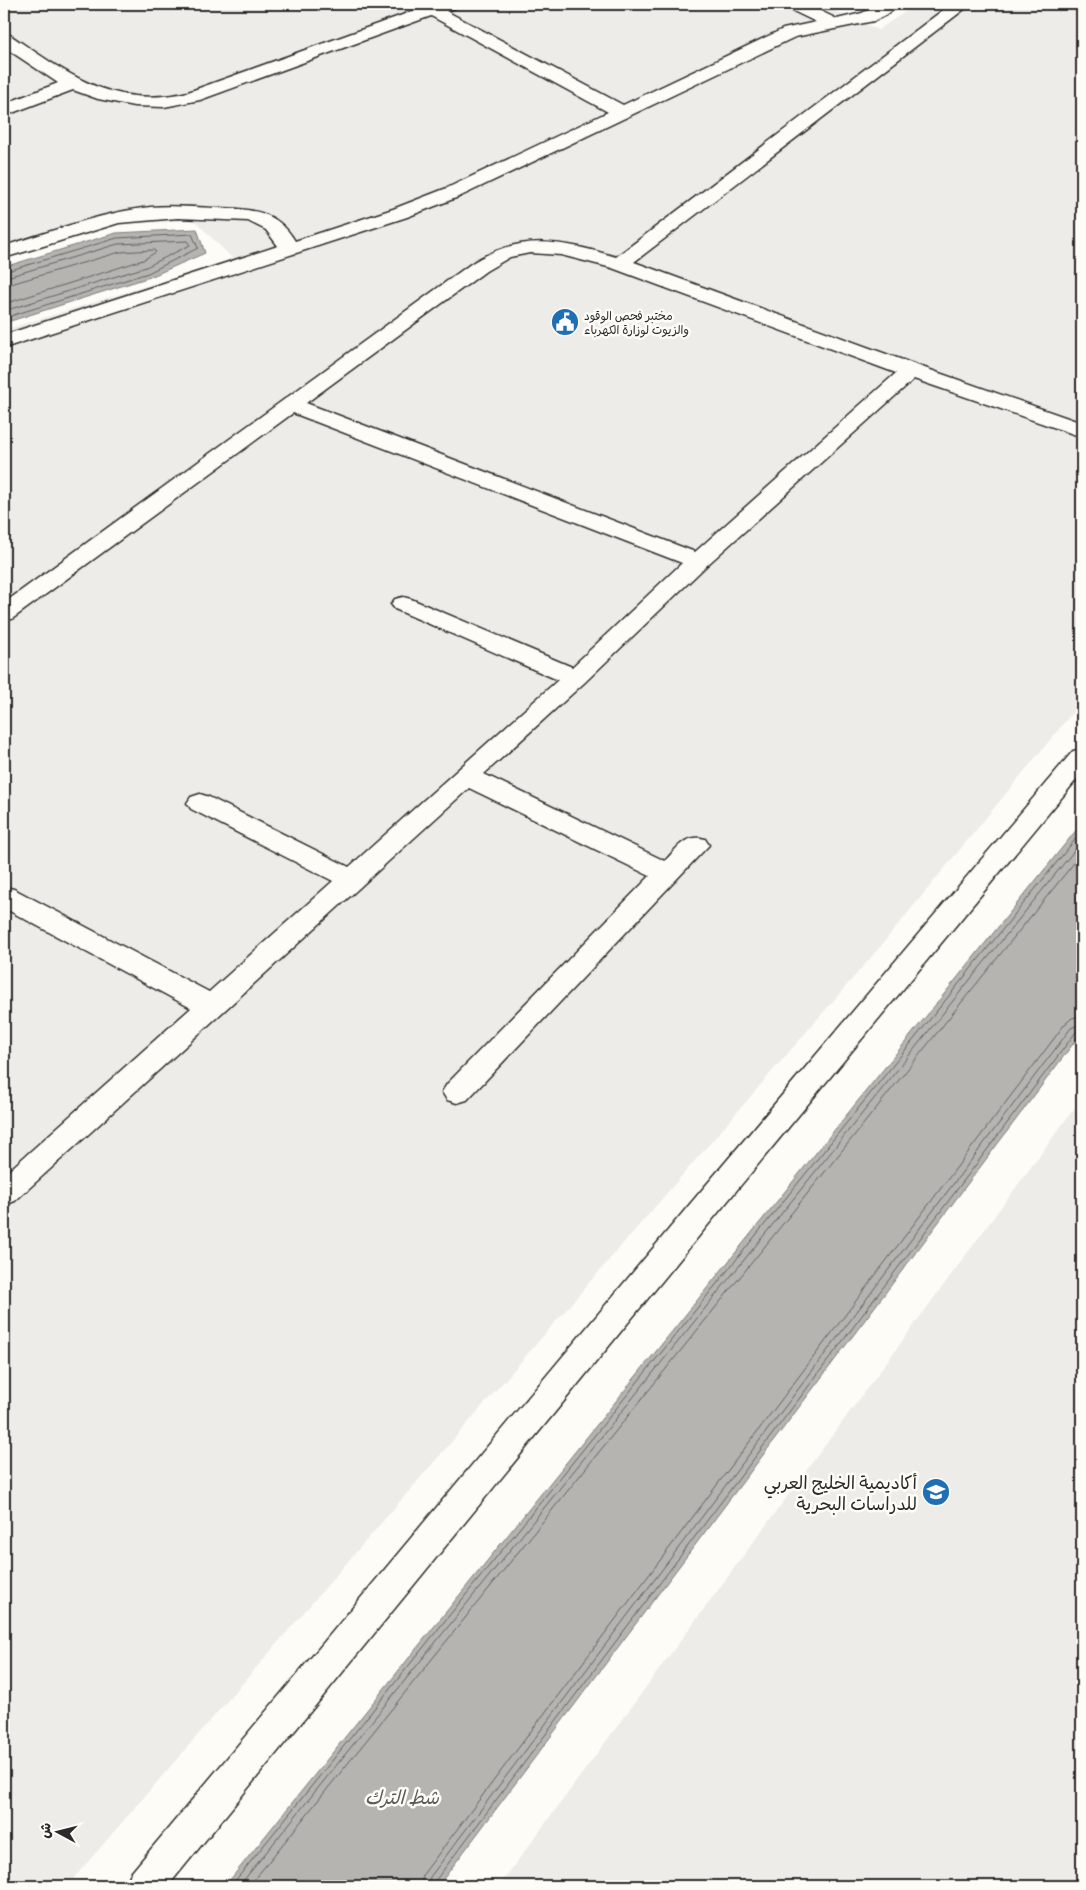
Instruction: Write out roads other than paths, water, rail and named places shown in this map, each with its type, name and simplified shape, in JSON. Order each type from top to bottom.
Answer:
[{"type":"lane","points":[[4,39],[73,84],[128,100],[152,104],[176,101],[449,4]]},
{"type":"lane","points":[[793,4],[835,25]]},
{"type":"lane","points":[[4,342],[400,213],[454,192],[780,36],[806,28],[835,25],[871,16],[892,4]]},
{"type":"lane","points":[[619,264],[962,4]]},
{"type":"lane","points":[[432,10],[622,112]]},
{"type":"lane","points":[[4,110],[73,84]]},
{"type":"lane","points":[[4,252],[116,218],[138,214],[178,212],[246,215],[260,218],[279,229],[289,249]]},
{"type":"lane","points":[[4,614],[480,267],[505,252],[538,247],[574,251],[619,264],[911,372],[1082,430]]},
{"type":"lane","points":[[4,1193],[15,1168],[211,1006],[575,678],[698,561],[911,372]]},
{"type":"lane","points":[[290,405],[698,561]]},
{"type":"lane","points":[[403,604],[575,678]]},
{"type":"lane","points":[[144,1886],[1082,757]]},
{"type":"lane","points":[[466,776],[668,874]]},
{"type":"lane","points":[[200,802],[352,880]]},
{"type":"lane","points":[[457,1092],[696,845]]},
{"type":"lane","points":[[4,896],[211,1006]]},
{"type":"water","points":[[197,229],[205,253],[150,277],[4,323],[4,267],[116,233]]},
{"type":"water","name":"شط الترك","points":[[1082,823],[1082,1032],[438,1886],[225,1886]]},
{"type":"place","name":"مختبر فحص الوقود والزيوت لوزارة الكهرباء","points":[[565,322]]},
{"type":"place","name":"أكاديمية الخليج العربي للدراسات البحرية","points":[[936,1492]]}]
